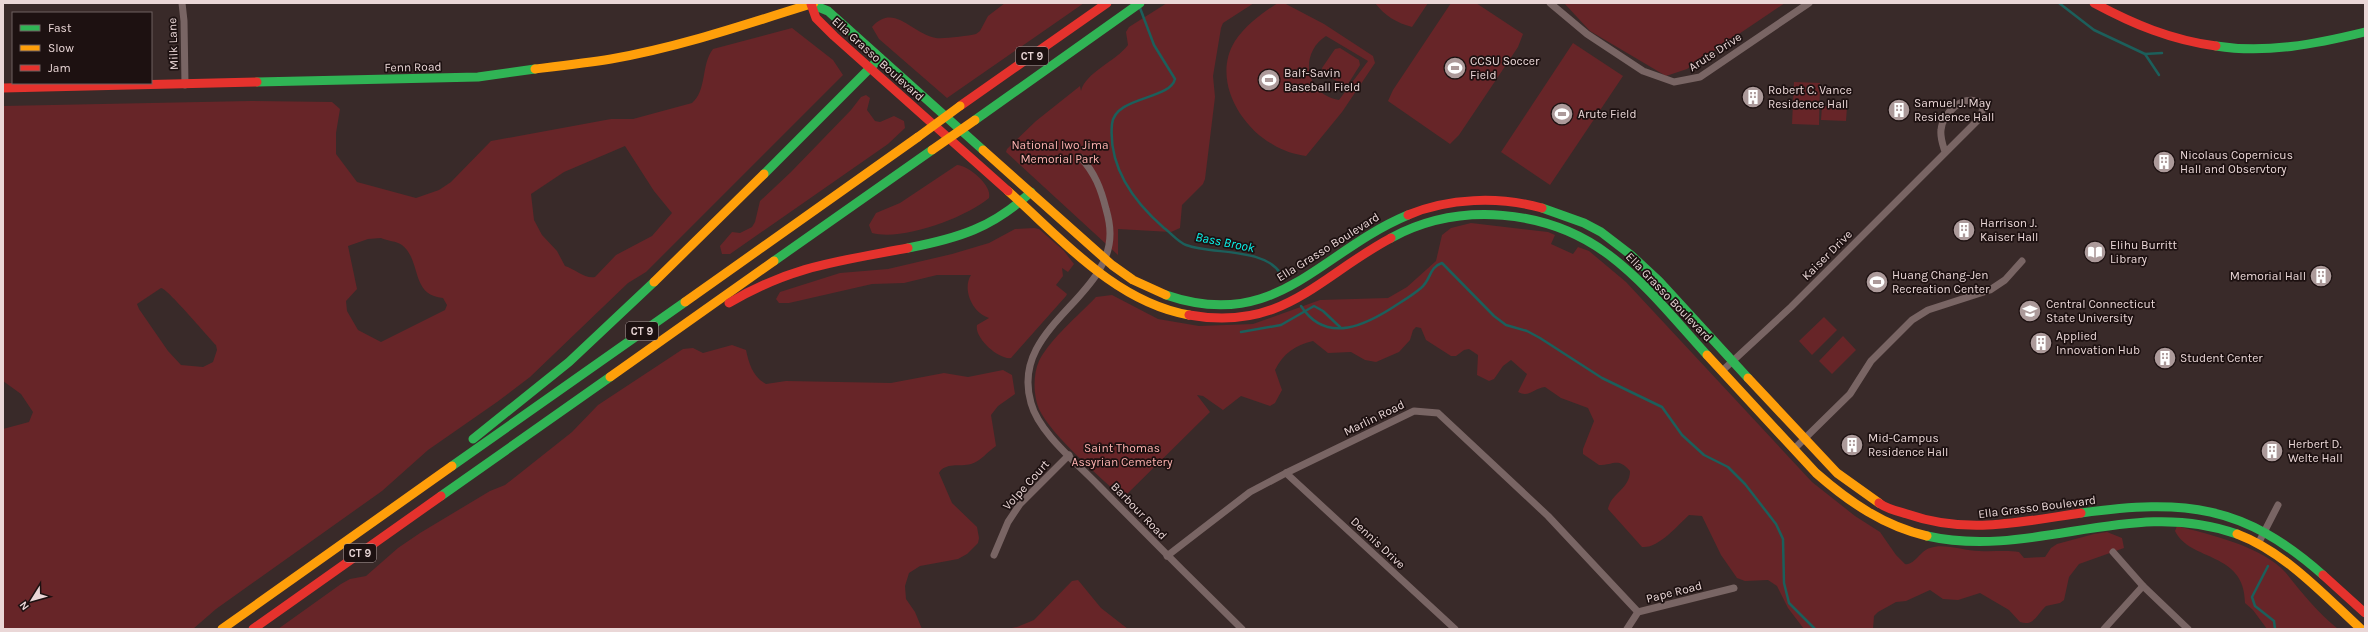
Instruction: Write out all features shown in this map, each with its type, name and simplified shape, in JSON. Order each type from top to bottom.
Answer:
[{"type":"main road","name":"Fenn Road","points":[[3,88],[478,78],[611,59],[648,51],[722,32],[812,3]]},
{"type":"main road","name":"Ella Grasso Boulevard","points":[[812,3],[828,11],[1104,258],[1136,282],[1174,299],[1219,305],[1258,299],[1292,286],[1388,223],[1438,205],[1490,200],[1517,202],[1543,207],[1586,224],[1630,253],[1837,473],[1858,490],[1892,510],[1919,520],[1949,526],[1986,528],[2151,505],[2184,506],[2227,515],[2264,531],[2303,557],[2365,613]]},
{"type":"main road","name":"Ella Grasso Boulevard","points":[[812,3],[818,20],[1098,272],[1132,296],[1155,308],[1174,314],[1215,319],[1236,318],[1261,313],[1297,299],[1398,234],[1442,219],[1489,214],[1540,222],[1580,236],[1619,262],[1824,480],[1852,503],[1882,520],[1924,536],[1958,541],[1991,542],[2143,520],[2185,521],[2222,528],[2258,544],[2295,569],[2361,629]]},
{"type":"main road","name":"CT 9","points":[[254,629],[1140,3]]},
{"type":"main road","points":[[2094,3],[2124,21],[2152,32],[2182,41],[2229,48],[2286,48],[2312,45],[2365,32]]},
{"type":"main road","name":"CT 9","points":[[222,629],[1105,4]]},
{"type":"main road","points":[[366,526],[399,494],[488,427],[602,333],[880,58]]},
{"type":"main road","points":[[669,336],[705,318],[752,290],[788,274],[826,263],[952,238],[998,218],[1021,203],[1031,192]]},
{"type":"main road","points":[[1335,257],[1343,268]]},
{"type":"main road","points":[[1258,299],[1261,313]]},
{"type":"main road","points":[[2096,512],[2098,526]]},
{"type":"main road","points":[[2084,514],[2086,528]]},
{"type":"street","name":"Milk Lane","points":[[182,3],[184,21],[185,85]]},
{"type":"street","name":"Arute Drive","points":[[1550,3],[1587,34],[1643,71],[1674,82],[1700,77],[1807,5]]},
{"type":"street","name":"Kaiser Drive","points":[[1722,371],[1791,307],[1982,116],[1983,108],[1980,102],[1971,100],[1960,103],[1944,118],[1941,129],[1941,141],[1945,152]]},
{"type":"street","name":"Barbour Road","points":[[1081,158],[1092,170],[1103,195],[1110,233],[1104,258],[1098,272],[1042,338],[1032,357],[1027,386],[1038,422],[1167,556],[1242,629]]},
{"type":"street","points":[[1794,449],[1850,394],[1871,360],[1912,320],[1928,310],[1995,287],[2010,275],[2022,262]]},
{"type":"street","name":"Marlin Road","points":[[1167,556],[1250,492],[1286,473],[1414,411],[1438,413],[1548,516],[1638,612]]},
{"type":"street","name":"Volpe Court","points":[[994,555],[1008,522],[1020,504],[1069,455]]},
{"type":"street","name":"Dennis Drive","points":[[1286,473],[1454,629]]},
{"type":"street","points":[[2258,544],[2278,505]]},
{"type":"street","points":[[2112,552],[2143,586],[2188,629]]},
{"type":"street","points":[[2104,629],[2143,586]]},
{"type":"street","name":"Pape Road","points":[[1627,629],[1638,612],[1734,588]]},
{"type":"green space","points":[[1005,3],[1084,3],[947,98],[879,39],[872,27],[880,20],[896,18],[927,35],[936,38],[972,35],[980,31],[988,16]]},
{"type":"green space","name":"National Iwo Jima Memorial Park","points":[[1167,3],[1254,3],[1223,23],[1221,28],[1213,76],[1215,97],[1205,179],[1203,184],[1182,205],[1180,228],[1171,232],[1118,229],[1118,255],[1006,152],[1007,149],[1036,121],[1080,86],[1081,91],[1088,78],[1123,51],[1128,45],[1126,32],[1129,27]]},
{"type":"green space","name":"Balf-Savin Baseball Field","points":[[1278,3],[1284,3],[1324,24],[1373,56],[1375,63],[1342,112],[1306,156],[1280,149],[1260,136],[1240,113],[1232,99],[1228,85],[1226,70],[1229,55],[1235,41],[1239,35],[1260,15]],"holes":[[[1326,36],[1368,61],[1339,100],[1328,97],[1319,90],[1313,82],[1310,73],[1309,63],[1312,53],[1317,44]]]},
{"type":"green space","points":[[1375,3],[1428,3],[1412,27],[1392,18],[1383,12]]},
{"type":"green space","name":"CCSU Soccer Field","points":[[1451,3],[1476,3],[1523,34],[1518,47],[1459,135],[1450,144],[1388,101],[1393,90]]},
{"type":"green space","points":[[1564,3],[1785,3],[1687,69],[1666,76],[1590,31]]},
{"type":"green space","points":[[792,28],[833,60],[843,75],[646,272],[628,283],[530,377],[428,450],[382,491],[216,609],[193,629],[3,629],[3,429],[29,422],[33,412],[21,394],[3,381],[3,106],[250,101],[332,102],[340,109],[336,133],[336,154],[357,182],[416,198],[439,190],[451,182],[491,141],[611,119],[633,119],[692,103],[700,92],[709,55],[713,49]],"holes":[[[625,146],[654,191],[672,213],[652,236],[616,255],[595,277],[588,277],[565,266],[557,251],[542,235],[534,220],[531,194],[564,172]],[[381,238],[402,245],[408,252],[425,291],[433,296],[443,298],[447,305],[445,310],[381,342],[358,330],[347,311],[346,301],[357,289],[348,246],[368,239]],[[161,288],[165,290],[216,345],[217,350],[213,362],[203,367],[181,365],[168,351],[137,304]]]},
{"type":"green space","name":"Arute Field","points":[[1573,43],[1623,76],[1550,185],[1501,152]]},
{"type":"green space","name":"Balf-Savin Baseball Field","points":[[1340,48],[1359,60],[1360,65],[1348,84],[1343,85],[1323,73],[1322,68],[1335,49]]},
{"type":"green space","points":[[1794,82],[1820,83],[1819,125],[1792,124]]},
{"type":"green space","points":[[866,95],[870,98],[867,110],[875,121],[880,122],[894,116],[904,121],[905,128],[888,144],[730,254],[722,254],[720,246],[732,232],[740,233],[752,227],[755,222],[760,201],[791,172],[851,110],[861,97]]},
{"type":"green space","points":[[1822,106],[1847,107],[1846,121],[1821,120]]},
{"type":"green space","points":[[957,165],[967,168],[984,182],[989,193],[989,198],[965,213],[933,226],[900,234],[885,235],[872,233],[869,225],[876,213],[900,203]]},
{"type":"green space","name":"Saint Thomas Assyrian Cemetery","points":[[1471,223],[1548,232],[1555,235],[1551,244],[1573,254],[1578,247],[1589,251],[1626,282],[1812,482],[1855,516],[1880,532],[1896,555],[1905,564],[1911,563],[1927,549],[1941,546],[1973,551],[2019,552],[2024,558],[2045,557],[2051,548],[2057,544],[2107,532],[2122,538],[2124,548],[2079,564],[2069,577],[2064,600],[2060,603],[2046,606],[2035,619],[2029,623],[2020,622],[2009,610],[1980,593],[1958,600],[1943,599],[1930,590],[1906,601],[1896,602],[1878,612],[1874,616],[1873,629],[1804,629],[1788,608],[1777,586],[1768,580],[1745,581],[1737,578],[1721,555],[1702,516],[1689,515],[1661,540],[1648,547],[1642,547],[1608,509],[1613,499],[1627,482],[1630,471],[1619,463],[1599,465],[1583,454],[1583,449],[1594,421],[1588,408],[1561,398],[1545,387],[1525,394],[1518,392],[1527,374],[1511,360],[1503,366],[1494,379],[1489,381],[1477,375],[1478,355],[1469,349],[1464,350],[1456,356],[1451,356],[1426,340],[1421,328],[1416,327],[1413,330],[1410,340],[1399,352],[1376,362],[1365,360],[1351,352],[1328,353],[1313,341],[1295,348],[1282,359],[1275,370],[1282,390],[1275,403],[1270,406],[1241,396],[1223,410],[1203,396],[1197,395],[1210,412],[1123,498],[1065,443],[1054,431],[1039,409],[1034,385],[1039,361],[1057,336],[1096,297],[1112,295],[1158,319],[1199,326],[1253,324],[1320,300],[1388,298],[1407,287],[1436,261],[1442,235],[1451,228]]},
{"type":"green space","points":[[1015,229],[1039,229],[1064,251],[1074,264],[1068,272],[1062,268],[1063,276],[1056,285],[1067,294],[1066,296],[1011,358],[1000,356],[994,352],[979,336],[977,325],[989,318],[978,311],[970,300],[968,293],[968,281],[971,275],[937,275],[904,283],[872,284],[789,303],[779,303],[776,299],[780,292],[840,273],[888,269],[952,254],[989,243]]},
{"type":"green space","points":[[1824,317],[1837,330],[1812,355],[1799,341]]},
{"type":"green space","points":[[1843,336],[1856,350],[1832,374],[1819,361]]},
{"type":"green space","points":[[732,345],[746,350],[752,370],[758,378],[766,384],[786,381],[891,383],[944,373],[968,377],[1003,370],[1012,375],[1015,394],[998,406],[991,415],[996,446],[974,463],[945,467],[939,473],[952,503],[977,527],[979,538],[978,543],[967,554],[958,559],[920,566],[909,573],[905,586],[906,599],[915,612],[922,629],[278,629],[341,584],[350,579],[366,576],[398,548],[420,533],[490,491],[505,485],[572,432],[598,405],[683,349],[693,348],[703,353]]},
{"type":"green space","points":[[2177,526],[2235,543],[2264,556],[2286,573],[2317,610],[2338,629],[2267,629],[2253,610],[2245,603],[2243,586],[2236,574],[2216,559],[2192,548],[2182,541],[2175,531]]},
{"type":"green space","points":[[1078,580],[1101,608],[1128,629],[1006,629],[1017,627],[1034,620],[1072,581]]},
{"type":"waterway","points":[[2059,3],[2094,30],[2145,54],[2159,75]]},
{"type":"waterway","name":"Bass Brook","points":[[1140,8],[1154,45],[1175,79],[1171,86],[1163,91],[1132,103],[1122,108],[1115,115],[1112,124],[1114,155],[1125,182],[1133,195],[1153,218],[1183,244],[1197,248],[1237,253],[1263,259],[1273,265],[1281,274]]},
{"type":"waterway","points":[[2145,54],[2162,53]]},
{"type":"waterway","points":[[1301,306],[1311,318],[1323,325],[1335,328],[1348,328],[1374,318],[1416,292],[1424,285],[1435,267],[1442,263],[1494,316],[1506,325],[1527,331],[1602,378],[1662,407],[1682,435],[1704,455],[1728,467],[1745,484],[1776,524],[1783,539],[1784,583],[1789,603],[1815,629]]},
{"type":"waterway","points":[[1241,332],[1281,325],[1314,306],[1323,311],[1340,327]]},
{"type":"waterway","points":[[2268,566],[2252,597],[2255,606],[2274,621],[2275,629]]},
{"type":"traffic: fast","points":[[975,120],[1140,3]]},
{"type":"traffic: fast","points":[[811,4],[828,11],[983,150]]},
{"type":"traffic: fast","points":[[2216,46],[2253,49],[2272,48],[2310,44],[2365,32]]},
{"type":"traffic: fast","points":[[764,174],[880,58]]},
{"type":"traffic: fast","points":[[257,82],[478,77],[535,69]]},
{"type":"traffic: fast","points":[[774,261],[932,150]]},
{"type":"traffic: fast","points":[[908,248],[943,240],[974,230],[1002,215],[1031,192]]},
{"type":"traffic: fast","points":[[1542,208],[1584,223],[1601,232],[1631,255],[1659,281],[1748,378]]},
{"type":"traffic: fast","points":[[1166,295],[1205,304],[1238,304],[1268,296],[1295,283],[1322,267],[1348,248],[1408,215]]},
{"type":"traffic: fast","points":[[1391,238],[1417,226],[1445,219],[1474,215],[1503,215],[1531,220],[1559,228],[1585,240],[1623,266],[1660,303],[1707,355]]},
{"type":"traffic: fast","points":[[473,439],[569,362],[654,282]]},
{"type":"traffic: fast","points":[[452,466],[685,302]]},
{"type":"traffic: fast","points":[[441,496],[610,377]]},
{"type":"traffic: fast","points":[[2081,513],[2151,507],[2182,508],[2211,512],[2238,520],[2266,533],[2294,551],[2323,575]]},
{"type":"traffic: fast","points":[[1927,536],[1966,541],[2005,540],[2044,536],[2121,524],[2159,522],[2198,524],[2237,534]]},
{"type":"traffic: slow","points":[[535,69],[637,54],[713,34],[814,3]]},
{"type":"traffic: slow","points":[[918,137],[960,106]]},
{"type":"traffic: slow","points":[[932,150],[975,120]]},
{"type":"traffic: slow","points":[[685,302],[918,137]]},
{"type":"traffic: slow","points":[[983,150],[1112,265],[1133,280],[1166,295]]},
{"type":"traffic: slow","points":[[654,282],[764,174]]},
{"type":"traffic: slow","points":[[1008,191],[1069,248],[1113,283],[1137,297],[1162,308],[1189,315]]},
{"type":"traffic: slow","points":[[610,377],[774,261]]},
{"type":"traffic: slow","points":[[1707,355],[1816,473],[1828,484],[1868,512],[1896,526],[1927,536]]},
{"type":"traffic: slow","points":[[1748,378],[1837,473],[1879,503]]},
{"type":"traffic: slow","points":[[222,629],[452,466]]},
{"type":"traffic: slow","points":[[2237,534],[2255,542],[2288,563],[2361,629]]},
{"type":"traffic: jam","points":[[960,106],[1107,3]]},
{"type":"traffic: jam","points":[[2094,3],[2123,18],[2153,30],[2183,40],[2216,46]]},
{"type":"traffic: jam","points":[[811,4],[816,18],[834,36],[1008,191]]},
{"type":"traffic: jam","points":[[3,88],[257,82]]},
{"type":"traffic: jam","points":[[1408,215],[1423,209],[1440,205],[1457,202],[1491,200],[1526,204],[1542,208]]},
{"type":"traffic: jam","points":[[1189,315],[1222,318],[1250,316],[1275,308],[1298,298],[1365,253],[1391,238]]},
{"type":"traffic: jam","points":[[729,303],[774,281],[816,266],[908,248]]},
{"type":"traffic: jam","points":[[253,629],[441,496]]},
{"type":"traffic: jam","points":[[1879,503],[1892,510],[1951,524],[1994,525],[2081,513]]},
{"type":"traffic: jam","points":[[2323,575],[2365,613]]},
{"type":"place","name":"CCSU Soccer Field","points":[[1455,68]]},
{"type":"place","name":"Balf-Savin Baseball Field","points":[[1269,80]]},
{"type":"place","name":"Robert C. Vance Residence Hall","points":[[1753,97]]},
{"type":"place","name":"Samuel J. May Residence Hall","points":[[1899,110]]},
{"type":"place","name":"Arute Field","points":[[1562,114]]},
{"type":"place","name":"Nicolaus Copernicus Hall and Observtory","points":[[2164,162]]},
{"type":"place","name":"Harrison J. Kaiser Hall","points":[[1964,230]]},
{"type":"place","name":"Elihu Burritt Library","points":[[2095,252]]},
{"type":"place","name":"Memorial Hall","points":[[2321,276]]},
{"type":"place","name":"Huang Chang-Jen Recreation Center","points":[[1877,282]]},
{"type":"place","name":"Central Connecticut State University","points":[[2030,311]]},
{"type":"place","name":"Applied Innovation Hub","points":[[2041,343]]},
{"type":"place","name":"Student Center","points":[[2165,358]]},
{"type":"place","name":"Mid-Campus Residence Hall","points":[[1852,445]]},
{"type":"place","name":"Herbert D. Welte Hall","points":[[2272,451]]}]
